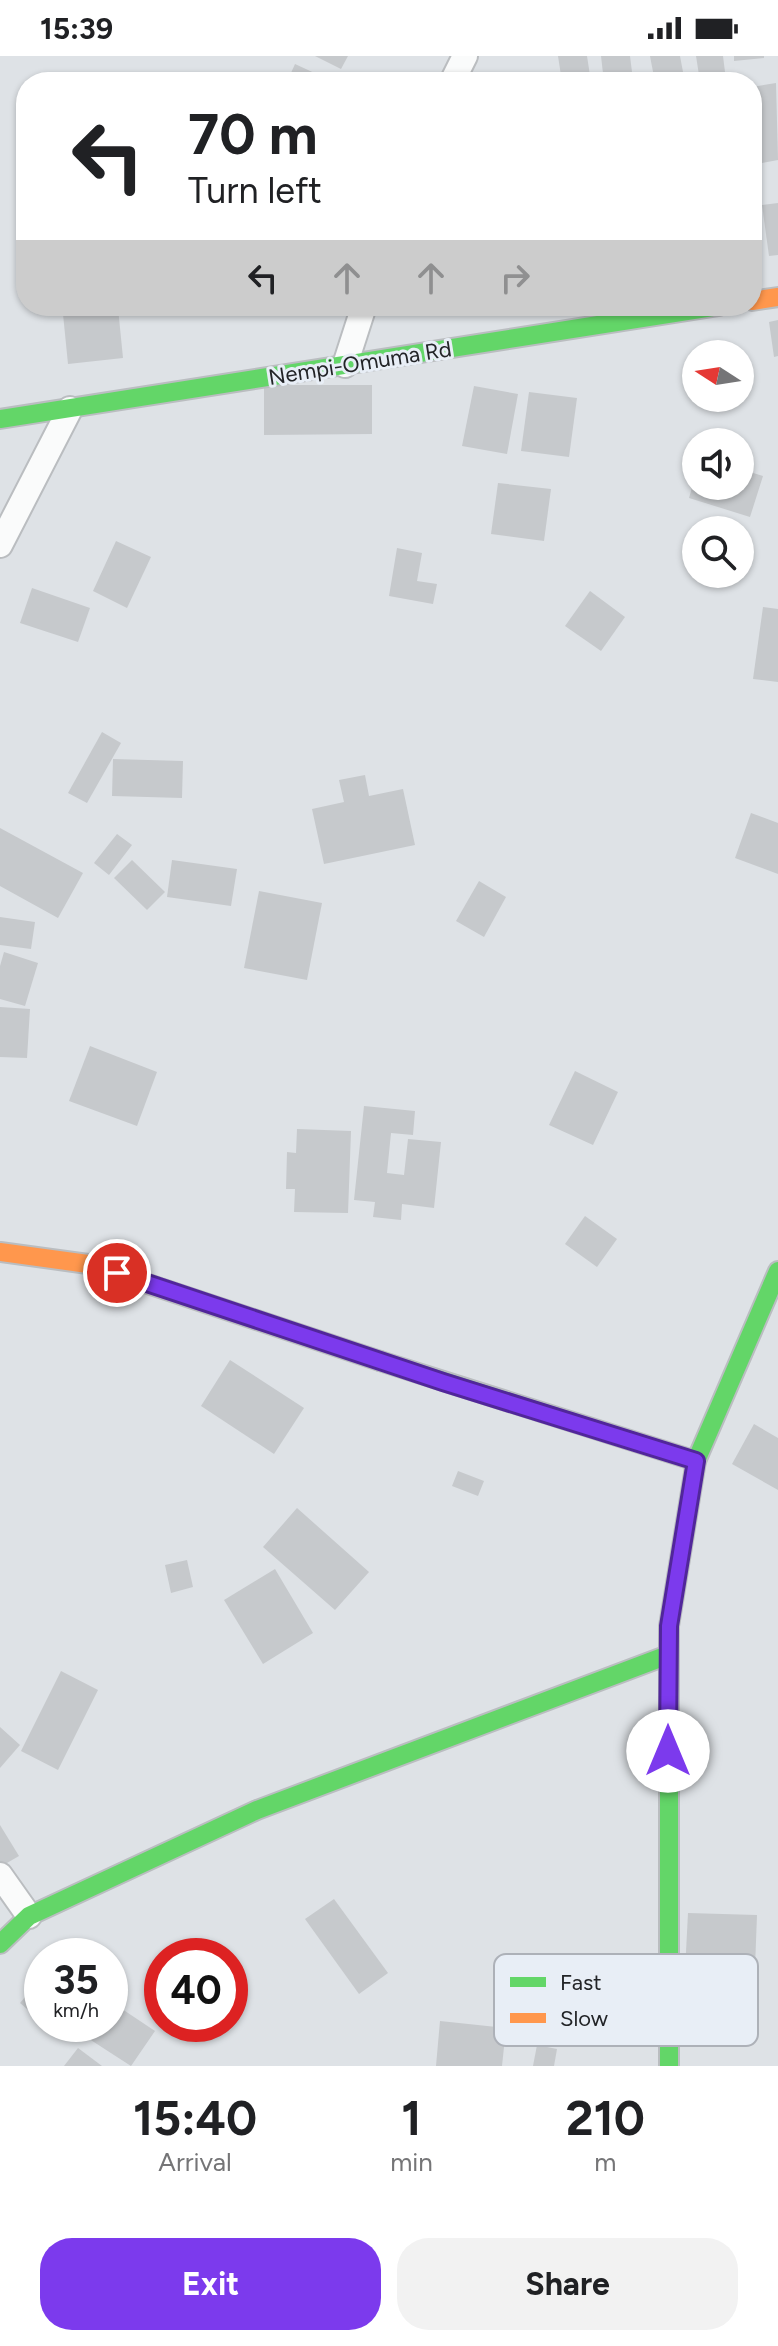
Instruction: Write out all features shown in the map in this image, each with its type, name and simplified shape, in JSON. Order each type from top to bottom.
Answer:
[{"type":"street","points":[[345,365],[361,316]]},
{"type":"street","name":"Nempi-Omuma Rd","points":[[0,419],[656,316]]},
{"type":"street","points":[[0,545],[70,409]]},
{"type":"street","points":[[0,1252],[88,1264],[443,1382],[696,1461]]},
{"type":"street","points":[[669,1954],[669,1626],[696,1461],[778,1271]]},
{"type":"street","points":[[0,1944],[29,1916],[257,1810],[668,1655]]},
{"type":"street","points":[[0,1875],[29,1916]]},
{"type":"street","points":[[669,2046],[669,2066]]},
{"type":"building","points":[[315,56],[348,56],[341,69]]},
{"type":"building","points":[[558,56],[587,56],[589,72],[560,72]]},
{"type":"building","points":[[601,56],[630,56],[632,72],[603,72]]},
{"type":"building","points":[[650,56],[680,56],[683,72],[653,72]]},
{"type":"building","points":[[696,56],[723,56],[725,72],[699,72]]},
{"type":"building","points":[[734,56],[764,56],[764,58],[734,61]]},
{"type":"building","points":[[295,64],[312,72],[291,72]]},
{"type":"building","points":[[776,83],[778,160],[762,163],[762,85]]},
{"type":"building","points":[[778,203],[778,255],[769,256],[762,205]]},
{"type":"building","points":[[63,316],[119,316],[123,358],[68,364]]},
{"type":"building","points":[[778,320],[778,356],[774,357],[769,322]]},
{"type":"building","points":[[264,385],[372,385],[372,434],[264,435]]},
{"type":"building","points":[[474,386],[518,394],[507,454],[462,446]]},
{"type":"building","points":[[529,392],[577,398],[569,457],[521,451]]},
{"type":"building","points":[[754,473],[763,476],[750,516],[695,500],[754,500]]},
{"type":"building","points":[[498,483],[551,489],[544,541],[491,534]]},
{"type":"building","points":[[116,541],[151,557],[127,608],[93,591]]},
{"type":"building","points":[[397,548],[422,553],[417,581],[437,584],[433,604],[389,596]]},
{"type":"building","points":[[32,588],[90,608],[78,642],[20,623]]},
{"type":"building","points":[[590,591],[625,617],[601,651],[565,626]]},
{"type":"building","points":[[763,607],[778,609],[778,682],[753,679]]},
{"type":"building","points":[[102,732],[121,743],[87,803],[68,793]]},
{"type":"building","points":[[113,759],[183,761],[182,798],[112,796]]},
{"type":"building","points":[[365,775],[369,796],[403,789],[415,845],[324,864],[312,809],[344,802],[339,780]]},
{"type":"building","points":[[751,813],[778,823],[778,874],[735,858]]},
{"type":"building","points":[[0,828],[83,873],[58,918],[0,886]]},
{"type":"building","points":[[117,834],[132,845],[109,875],[94,863]]},
{"type":"building","points":[[132,860],[165,892],[147,910],[114,878]]},
{"type":"building","points":[[172,860],[237,869],[231,906],[167,897]]},
{"type":"building","points":[[479,881],[506,897],[484,937],[456,921]]},
{"type":"building","points":[[259,891],[322,903],[307,980],[244,968]]},
{"type":"building","points":[[0,917],[35,922],[31,949],[0,945]]},
{"type":"building","points":[[4,952],[38,963],[25,1006],[0,999],[0,966]]},
{"type":"building","points":[[0,1007],[30,1009],[27,1058],[0,1057]]},
{"type":"building","points":[[90,1046],[157,1072],[137,1126],[69,1101]]},
{"type":"building","points":[[575,1071],[618,1092],[593,1145],[549,1125]]},
{"type":"building","points":[[364,1106],[415,1111],[413,1135],[391,1133],[387,1173],[404,1175],[408,1139],[441,1142],[434,1208],[402,1204],[401,1220],[373,1217],[375,1202],[354,1200]]},
{"type":"building","points":[[297,1129],[351,1131],[348,1213],[294,1212],[295,1189],[286,1189],[287,1152],[296,1153]]},
{"type":"building","points":[[585,1216],[617,1239],[597,1267],[565,1244]]},
{"type":"building","points":[[230,1360],[304,1408],[274,1454],[201,1406]]},
{"type":"building","points":[[754,1424],[778,1438],[778,1490],[732,1464]]},
{"type":"building","points":[[458,1471],[484,1481],[478,1496],[452,1486]]},
{"type":"building","points":[[297,1508],[369,1572],[335,1610],[263,1547]]},
{"type":"building","points":[[187,1560],[193,1587],[171,1593],[165,1565]]},
{"type":"building","points":[[275,1569],[313,1633],[263,1664],[224,1600]]},
{"type":"building","points":[[61,1671],[98,1690],[58,1770],[21,1751]]},
{"type":"building","points":[[0,1727],[20,1745],[0,1768]]},
{"type":"building","points":[[0,1825],[19,1856],[0,1867]]},
{"type":"building","points":[[334,1899],[388,1973],[359,1994],[305,1919]]},
{"type":"building","points":[[688,1913],[757,1915],[756,1954],[686,1954]]},
{"type":"building","points":[[128,2013],[144,2024],[144,2042],[147,2042],[131,2066],[94,2042],[128,2042]]},
{"type":"building","points":[[440,2021],[494,2027],[494,2046],[504,2046],[502,2066],[436,2066]]},
{"type":"building","points":[[537,2046],[557,2049],[554,2066],[533,2066]]},
{"type":"building","points":[[78,2048],[102,2066],[64,2066]]},
{"type":"traffic: fast","points":[[0,419],[655,316]]},
{"type":"traffic: fast","points":[[669,1954],[669,1626],[696,1461],[778,1271]]},
{"type":"traffic: fast","points":[[380,1361],[696,1461]]},
{"type":"traffic: fast","points":[[0,1944],[29,1916],[257,1810],[668,1655]]},
{"type":"traffic: fast","points":[[669,2046],[669,2066]]},
{"type":"traffic: slow","points":[[762,299],[778,297]]},
{"type":"traffic: slow","points":[[0,1252],[88,1264],[380,1361]]},
{"type":"route","points":[[117,1273],[443,1382],[696,1461],[669,1626],[668,1751]]}]
